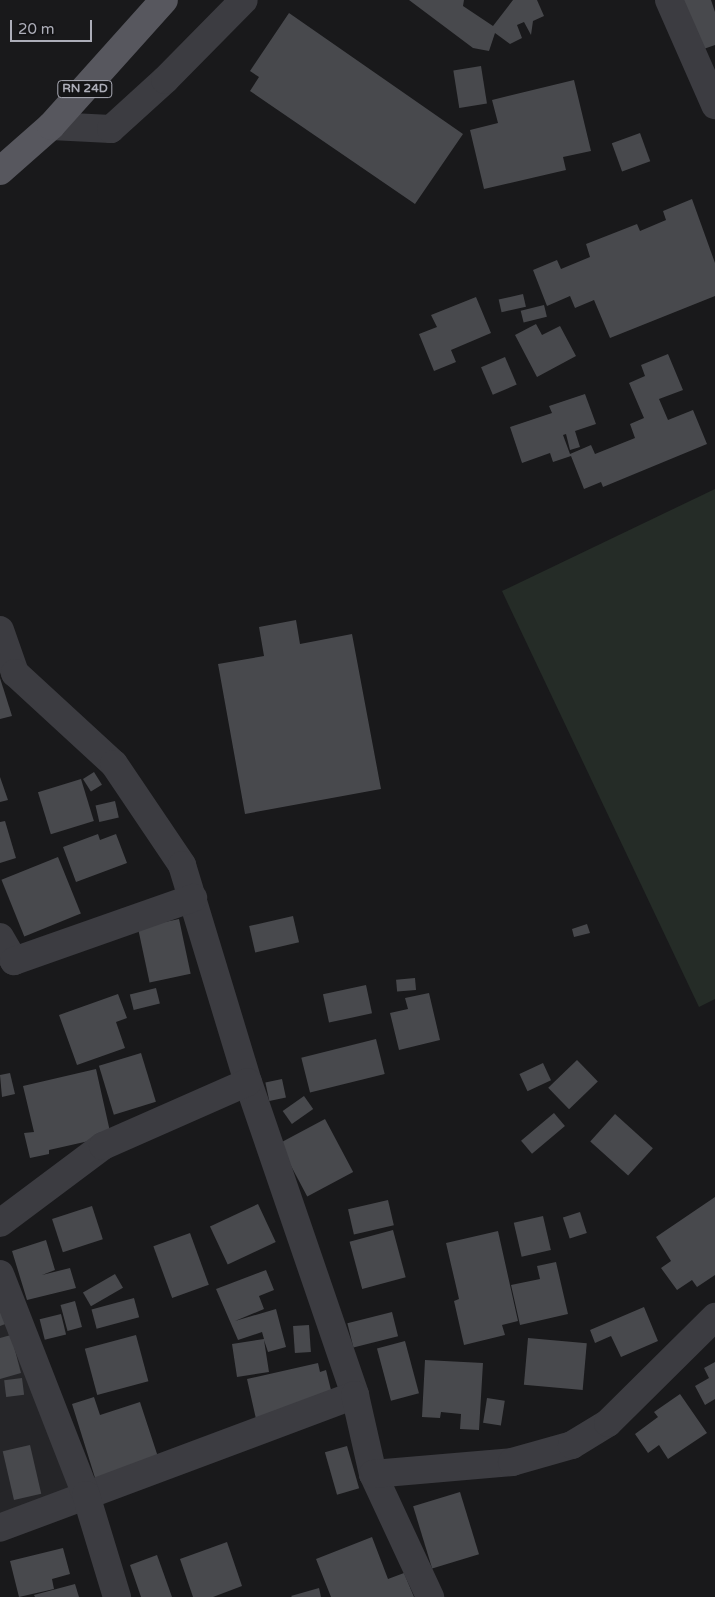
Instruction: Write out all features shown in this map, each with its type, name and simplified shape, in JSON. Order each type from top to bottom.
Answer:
[{"type":"main road","name":"RN 24D","points":[[0,171],[51,126],[164,0]]},
{"type":"street","points":[[51,126],[111,129],[165,80],[244,0]]},
{"type":"street","points":[[669,0],[708,71],[715,104]]},
{"type":"street","points":[[0,630],[15,673],[114,764],[182,865],[248,1082],[355,1396],[373,1474],[430,1597]]},
{"type":"street","points":[[0,937],[14,961],[193,898]]},
{"type":"street","points":[[0,1224],[103,1146],[248,1082]]},
{"type":"street","points":[[0,1274],[86,1496],[117,1597]]},
{"type":"street","points":[[373,1474],[512,1462],[553,1453],[572,1446],[608,1423],[715,1317]]},
{"type":"street","points":[[0,1528],[355,1396]]},
{"type":"shaded area","points":[[715,489],[715,999],[699,1007],[502,591]]},
{"type":"shaded area","points":[[0,1274],[86,1495],[0,1528]]},
{"type":"building","points":[[409,0],[464,0],[463,6],[493,26],[513,0],[537,0],[544,16],[533,21],[531,35],[524,22],[517,25],[522,38],[510,44],[495,33],[489,51],[473,48]]},
{"type":"building","points":[[682,0],[711,0],[715,12],[715,45],[698,51]]},
{"type":"building","points":[[289,13],[463,134],[415,204],[250,91],[259,77],[250,71]]},
{"type":"building","points":[[481,66],[487,104],[459,108],[453,70]]},
{"type":"building","points":[[574,80],[591,151],[563,157],[566,170],[484,189],[470,130],[498,123],[492,100]]},
{"type":"building","points":[[640,133],[650,161],[622,171],[612,143]]},
{"type":"building","points":[[692,199],[715,263],[715,296],[610,338],[594,300],[575,308],[570,296],[547,306],[533,270],[557,260],[561,269],[590,257],[586,244],[637,224],[640,231],[666,220],[663,211]]},
{"type":"building","points":[[523,294],[526,307],[502,312],[499,300]]},
{"type":"building","points":[[476,297],[491,333],[451,350],[456,362],[434,371],[419,334],[437,327],[431,315]]},
{"type":"building","points":[[544,305],[547,317],[524,322],[521,311]]},
{"type":"building","points":[[536,324],[542,335],[560,326],[576,356],[537,377],[515,335]]},
{"type":"building","points":[[668,354],[683,390],[659,399],[668,420],[693,410],[707,444],[603,487],[601,482],[584,489],[571,456],[553,462],[550,453],[522,463],[510,427],[552,413],[549,406],[585,394],[596,424],[575,431],[580,447],[570,450],[566,434],[563,435],[570,454],[591,445],[595,454],[635,438],[630,424],[644,418],[629,383],[645,376],[641,365]]},
{"type":"building","points":[[505,357],[517,385],[493,395],[481,367]]},
{"type":"building","points":[[296,620],[300,644],[352,634],[381,789],[245,814],[218,664],[264,656],[259,627]]},
{"type":"building","points":[[0,678],[12,716],[0,719]]},
{"type":"building","points":[[94,772],[102,785],[91,792],[83,779]]},
{"type":"building","points":[[0,777],[8,800],[0,802]]},
{"type":"building","points":[[81,779],[94,821],[51,834],[38,792]]},
{"type":"building","points":[[115,801],[119,818],[99,822],[96,805]]},
{"type":"building","points":[[5,821],[16,858],[0,863],[0,822]]},
{"type":"building","points":[[98,834],[100,840],[116,834],[127,863],[76,882],[63,847]]},
{"type":"building","points":[[58,857],[81,914],[24,936],[1,880]]},
{"type":"building","points":[[293,916],[299,942],[255,952],[249,926]]},
{"type":"building","points":[[179,919],[191,974],[150,983],[138,928]]},
{"type":"building","points":[[587,924],[590,933],[574,937],[572,929]]},
{"type":"building","points":[[415,978],[416,990],[397,992],[396,980]]},
{"type":"building","points":[[366,985],[372,1013],[329,1023],[323,994]]},
{"type":"building","points":[[156,988],[160,1004],[134,1010],[130,995]]},
{"type":"building","points":[[429,993],[440,1040],[399,1050],[390,1013],[408,1009],[405,998]]},
{"type":"building","points":[[118,994],[127,1018],[116,1022],[125,1048],[77,1065],[59,1015]]},
{"type":"building","points":[[376,1039],[385,1074],[310,1093],[301,1058]]},
{"type":"building","points":[[141,1053],[156,1102],[114,1115],[99,1066]]},
{"type":"building","points":[[577,1060],[598,1082],[569,1109],[548,1088]]},
{"type":"building","points":[[543,1063],[551,1080],[527,1091],[519,1074]]},
{"type":"building","points":[[96,1069],[111,1136],[49,1150],[49,1154],[30,1158],[24,1133],[34,1132],[23,1086]]},
{"type":"building","points":[[10,1073],[15,1094],[2,1097],[0,1075]]},
{"type":"building","points":[[282,1079],[286,1098],[269,1101],[265,1083]]},
{"type":"building","points":[[304,1096],[313,1109],[292,1124],[283,1111]]},
{"type":"building","points":[[554,1113],[565,1126],[532,1154],[521,1141]]},
{"type":"building","points":[[615,1114],[653,1148],[628,1176],[590,1141]]},
{"type":"building","points":[[325,1119],[353,1172],[307,1196],[279,1143]]},
{"type":"building","points":[[715,1197],[715,1275],[697,1287],[692,1280],[677,1290],[661,1268],[671,1261],[656,1237]]},
{"type":"building","points":[[388,1200],[394,1225],[354,1235],[348,1209]]},
{"type":"building","points":[[258,1204],[276,1242],[228,1264],[210,1226]]},
{"type":"building","points":[[92,1206],[103,1239],[63,1252],[52,1219]]},
{"type":"building","points":[[580,1212],[587,1233],[570,1238],[563,1218]]},
{"type":"building","points":[[543,1216],[551,1250],[522,1257],[514,1223]]},
{"type":"building","points":[[393,1230],[406,1277],[362,1289],[350,1242]]},
{"type":"building","points":[[498,1231],[518,1321],[502,1325],[505,1335],[464,1345],[454,1301],[459,1299],[446,1243]]},
{"type":"building","points":[[190,1233],[209,1285],[172,1298],[153,1246]]},
{"type":"building","points":[[46,1240],[55,1270],[42,1275],[70,1268],[76,1288],[27,1300],[12,1251]]},
{"type":"building","points":[[556,1262],[568,1314],[520,1325],[511,1285],[540,1279],[537,1266]]},
{"type":"building","points":[[266,1270],[274,1290],[259,1296],[264,1309],[235,1321],[276,1309],[286,1347],[268,1352],[264,1340],[269,1372],[237,1377],[232,1344],[264,1339],[262,1332],[238,1340],[216,1289]]},
{"type":"building","points":[[115,1274],[123,1288],[91,1306],[83,1292]]},
{"type":"building","points":[[134,1298],[139,1317],[97,1329],[91,1309]]},
{"type":"building","points":[[0,1301],[8,1323],[0,1326]]},
{"type":"building","points":[[75,1301],[82,1327],[67,1331],[61,1305]]},
{"type":"building","points":[[644,1307],[658,1341],[621,1357],[611,1336],[595,1343],[590,1330]]},
{"type":"building","points":[[392,1312],[398,1336],[353,1347],[347,1323]]},
{"type":"building","points":[[61,1314],[66,1334],[45,1340],[40,1319]]},
{"type":"building","points":[[309,1325],[311,1352],[295,1353],[293,1326]]},
{"type":"building","points":[[11,1335],[21,1373],[0,1379],[0,1338]]},
{"type":"building","points":[[136,1335],[148,1381],[97,1395],[85,1349]]},
{"type":"building","points":[[528,1338],[587,1343],[583,1390],[524,1385]]},
{"type":"building","points":[[405,1341],[419,1393],[391,1401],[377,1349]]},
{"type":"building","points":[[425,1360],[483,1363],[479,1430],[460,1429],[461,1414],[441,1412],[440,1418],[422,1417]]},
{"type":"building","points":[[715,1362],[715,1399],[705,1405],[695,1386],[709,1378],[704,1368]]},
{"type":"building","points":[[318,1363],[320,1372],[326,1370],[334,1402],[256,1419],[247,1379]]},
{"type":"building","points":[[22,1378],[24,1395],[6,1397],[4,1380]]},
{"type":"building","points":[[680,1394],[707,1433],[668,1459],[659,1445],[648,1453],[635,1434],[658,1417],[654,1412]]},
{"type":"building","points":[[94,1397],[100,1415],[140,1402],[159,1460],[96,1481],[72,1404]]},
{"type":"building","points":[[487,1398],[505,1401],[501,1426],[483,1423]]},
{"type":"building","points":[[30,1445],[41,1494],[14,1500],[3,1451]]},
{"type":"building","points":[[347,1446],[359,1488],[337,1495],[325,1452]]},
{"type":"building","points":[[460,1492],[479,1554],[432,1568],[413,1506]]},
{"type":"building","points":[[372,1537],[388,1579],[404,1573],[414,1597],[331,1597],[316,1559]]},
{"type":"building","points":[[227,1542],[242,1586],[213,1597],[193,1597],[180,1559]]},
{"type":"building","points":[[63,1548],[70,1574],[52,1579],[54,1589],[19,1597],[10,1561]]},
{"type":"building","points":[[157,1555],[172,1597],[141,1597],[130,1565]]},
{"type":"building","points":[[75,1584],[79,1597],[35,1597],[34,1595]]},
{"type":"building","points":[[319,1588],[321,1597],[291,1596]]}]
